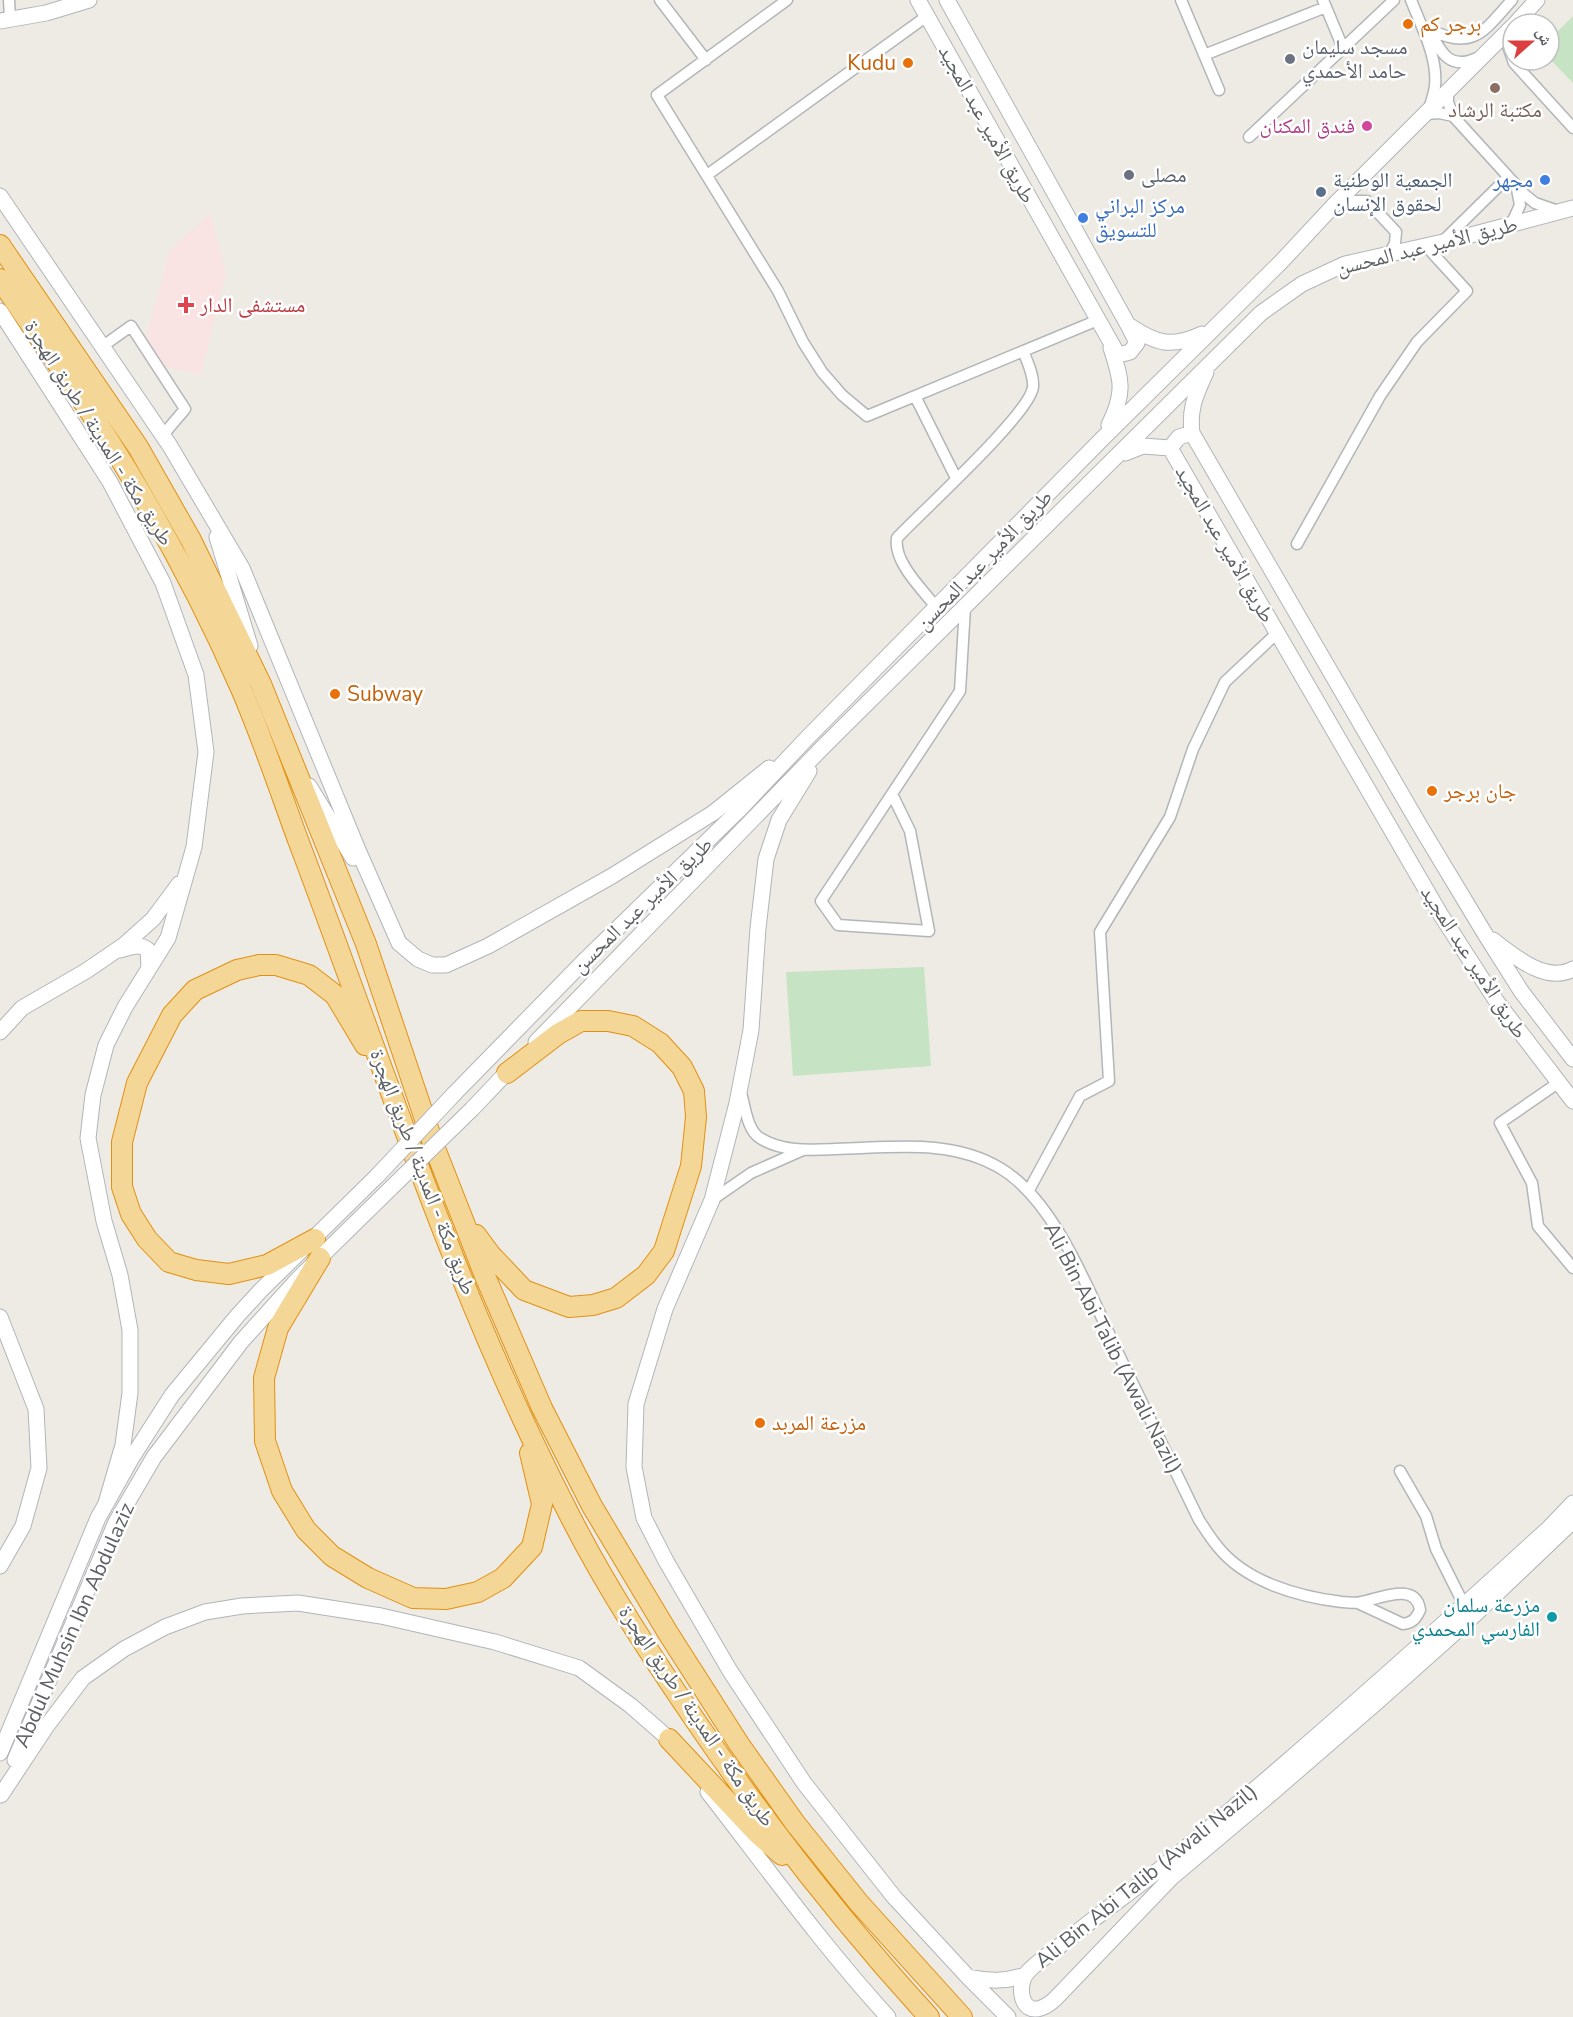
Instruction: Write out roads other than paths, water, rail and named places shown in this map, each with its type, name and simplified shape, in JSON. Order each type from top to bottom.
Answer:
[{"type":"highway","name":"طريق مكة - المدينة / طريق الهجرة","points":[[0,245],[138,447],[191,540],[261,684],[366,944],[434,1146],[460,1214],[542,1408],[592,1506],[668,1633],[739,1744],[795,1823],[859,1903],[962,2017]]},
{"type":"highway","name":"طريق مكة - المدينة / طريق الهجرة","points":[[0,279],[125,466],[183,568],[242,692],[391,1089],[415,1160],[523,1421],[572,1520],[647,1650],[721,1758],[844,1920],[929,2017]]},
{"type":"highway","points":[[317,1248],[267,1265],[229,1274],[196,1270],[170,1262],[147,1239],[131,1214],[122,1186],[123,1142],[137,1083],[172,1015],[195,990],[237,970],[259,965],[276,965],[309,975],[335,995],[391,1089]]},
{"type":"highway","points":[[460,1214],[490,1254],[524,1290],[569,1307],[593,1305],[616,1298],[646,1275],[664,1251],[691,1166],[696,1117],[694,1091],[682,1067],[660,1043],[633,1026],[608,1021],[581,1022],[558,1034],[507,1073]]},
{"type":"highway","points":[[317,1248],[279,1328],[264,1378],[265,1441],[282,1491],[306,1530],[332,1556],[368,1578],[413,1598],[446,1599],[478,1593],[503,1578],[532,1547],[542,1504],[523,1421]]},
{"type":"highway","points":[[669,1739],[758,1833],[820,1888]]},
{"type":"main road","points":[[5,20],[46,13],[89,0]]},
{"type":"main road","name":"طريق الأمير عبد المجيد","points":[[918,0],[1118,355],[1131,352],[1137,343],[1128,325],[947,0]]},
{"type":"main road","name":"طريق الأمير عبد المحسن","points":[[1526,12],[1537,0]]},
{"type":"main road","name":"طريق الأمير عبد المحسن","points":[[378,1175],[587,958],[754,794],[1102,439],[1281,262],[1334,205],[1501,38]]},
{"type":"main road","points":[[0,196],[163,435],[242,568],[399,943],[418,959],[432,965],[446,965],[464,958],[568,902],[713,813],[809,736]]},
{"type":"main road","name":"طريق الأمير عبد المحسن","points":[[392,1188],[472,1109],[824,746],[1261,313],[1302,284],[1345,264],[1566,210]]},
{"type":"main road","points":[[0,311],[110,482],[164,583],[196,675],[206,752],[194,848],[168,938],[125,1007],[106,1046],[93,1095],[88,1138],[104,1221],[120,1275],[130,1330],[130,1393],[123,1445],[106,1503]]},
{"type":"main road","points":[[1128,325],[1157,342],[1172,344],[1186,341],[1210,330]]},
{"type":"main road","points":[[1102,439],[1117,408],[1121,389],[1107,336]]},
{"type":"main road","points":[[1192,433],[1190,418],[1192,405],[1210,364]]},
{"type":"main road","name":"طريق الأمير عبد المجيد","points":[[1573,1059],[1521,991],[1485,934],[1192,433],[1179,437],[1170,448],[1439,912],[1497,1002],[1573,1101]]},
{"type":"main road","points":[[1119,455],[1143,446],[1170,448]]},
{"type":"main road","points":[[209,511],[261,684]]},
{"type":"main road","points":[[824,746],[779,820],[766,859],[758,928],[751,1030],[740,1089],[712,1200],[665,1309],[636,1404],[634,1467],[644,1518],[666,1561],[730,1671],[804,1783],[894,1897],[1008,2017]]},
{"type":"main road","points":[[291,757],[383,906]]},
{"type":"main road","points":[[0,1032],[22,1008],[87,971],[119,949],[153,919],[185,877]]},
{"type":"main road","points":[[1485,934],[1520,961],[1543,972],[1568,972],[1573,969]]},
{"type":"main road","points":[[119,949],[133,946],[144,947],[148,950],[149,968]]},
{"type":"main road","name":"Abdul Muhsin Ibn Abdulaziz","points":[[0,1796],[116,1522],[154,1457],[241,1342],[378,1175]]},
{"type":"main road","name":"Abdul Muhsin Ibn Abdulaziz","points":[[0,1753],[98,1518],[131,1459],[172,1395],[238,1315],[392,1188]]},
{"type":"main road","points":[[0,1317],[36,1409],[39,1468],[23,1526],[0,1566]]},
{"type":"main road","name":"Ali Bin Abi Talib (Awali Nazil)","points":[[1573,1503],[1550,1527],[1315,1738],[1166,1864],[1025,1975],[1020,1990],[1025,2004],[1034,2009],[1040,2009],[1056,1998],[1171,1878],[1377,1702],[1573,1521]]},
{"type":"main road","points":[[0,1796],[46,1727],[83,1678],[124,1649],[165,1627],[205,1611],[242,1605],[298,1603],[381,1616],[495,1642],[579,1668],[630,1705],[669,1739],[811,1927],[858,1985],[888,2017]]},
{"type":"main road","points":[[968,1977],[995,1981],[1025,1975]]},
{"type":"main road","points":[[1051,2017],[1056,1998]]},
{"type":"street","points":[[5,20],[9,0]]},
{"type":"street","points":[[660,0],[706,60]]},
{"type":"street","points":[[787,0],[657,95],[778,291],[803,342],[822,372],[842,395],[867,416],[1098,320]]},
{"type":"street","points":[[1181,0],[1219,90]]},
{"type":"street","points":[[1249,137],[1394,0]]},
{"type":"street","points":[[1412,0],[1445,57],[1456,63],[1467,63],[1485,55]]},
{"type":"street","points":[[1412,0],[1431,52],[1434,69],[1435,85],[1427,112],[1453,116]]},
{"type":"street","points":[[1428,28],[1454,39],[1470,39],[1483,32],[1512,0]]},
{"type":"street","points":[[1204,55],[1325,4],[1343,48]]},
{"type":"street","points":[[707,175],[927,16]]},
{"type":"street","points":[[1522,72],[1573,128]]},
{"type":"street","points":[[1448,90],[1448,102],[1453,116],[1512,181],[1535,203],[1566,210]]},
{"type":"street","points":[[1511,225],[1520,205],[1512,181]]},
{"type":"street","points":[[1441,242],[1512,181]]},
{"type":"street","points":[[1334,205],[1348,201],[1367,201],[1396,232],[1395,243],[1390,253]]},
{"type":"street","points":[[1297,544],[1380,396],[1418,342],[1467,291],[1425,245]]},
{"type":"street","points":[[103,346],[131,326],[185,409],[163,435]]},
{"type":"street","points":[[937,608],[902,563],[896,544],[897,538],[1028,401],[1033,386],[1023,351]]},
{"type":"street","points":[[915,396],[956,478]]},
{"type":"street","points":[[892,794],[910,831],[929,931],[838,925],[822,901],[892,794],[960,691],[965,607]]},
{"type":"street","points":[[1029,1190],[1080,1096],[1110,1081],[1100,932],[1170,817],[1193,749],[1225,682],[1276,634]]},
{"type":"street","points":[[1558,1083],[1500,1123],[1532,1183],[1538,1226],[1573,1268]]},
{"type":"street","points":[[740,1089],[750,1125],[758,1137],[774,1144],[804,1150]]},
{"type":"street","name":"Ali Bin Abi Talib (Awali Nazil)","points":[[804,1150],[932,1146],[968,1153],[1000,1168],[1029,1190],[1061,1234],[1199,1520],[1219,1548],[1241,1568],[1279,1587],[1311,1597],[1358,1603],[1403,1624],[1414,1620],[1420,1610],[1415,1599],[1404,1594],[1358,1603]]},
{"type":"street","points":[[712,1200],[751,1173],[804,1150]]},
{"type":"street","points":[[1400,1471],[1426,1516],[1436,1549],[1464,1605]]},
{"type":"place","name":"برجر كم","points":[[1408,24]]},
{"type":"place","name":"مسجد سليمان حامد الأحمدي","points":[[1290,59]]},
{"type":"place","name":"Kudu","points":[[908,63]]},
{"type":"place","name":"مكتبة الرشاد","points":[[1495,88]]},
{"type":"place","name":"فندق المكنان","points":[[1367,126]]},
{"type":"place","name":"مصلى","points":[[1129,175]]},
{"type":"place","name":"مجهر","points":[[1545,180]]},
{"type":"place","name":"الجمعية الوطنية لحقوق الإنسان","points":[[1321,192]]},
{"type":"place","name":"مركز البراني للتسويق","points":[[1083,218]]},
{"type":"place","name":"مستشفى الدار","points":[[186,305]]},
{"type":"place","name":"Subway","points":[[335,694]]},
{"type":"place","name":"جان برجر","points":[[1432,791]]},
{"type":"place","name":"مزرعة المربد","points":[[760,1423]]},
{"type":"place","name":"مزرعة سلمان الفارسي المحمدي","points":[[1552,1617]]}]
